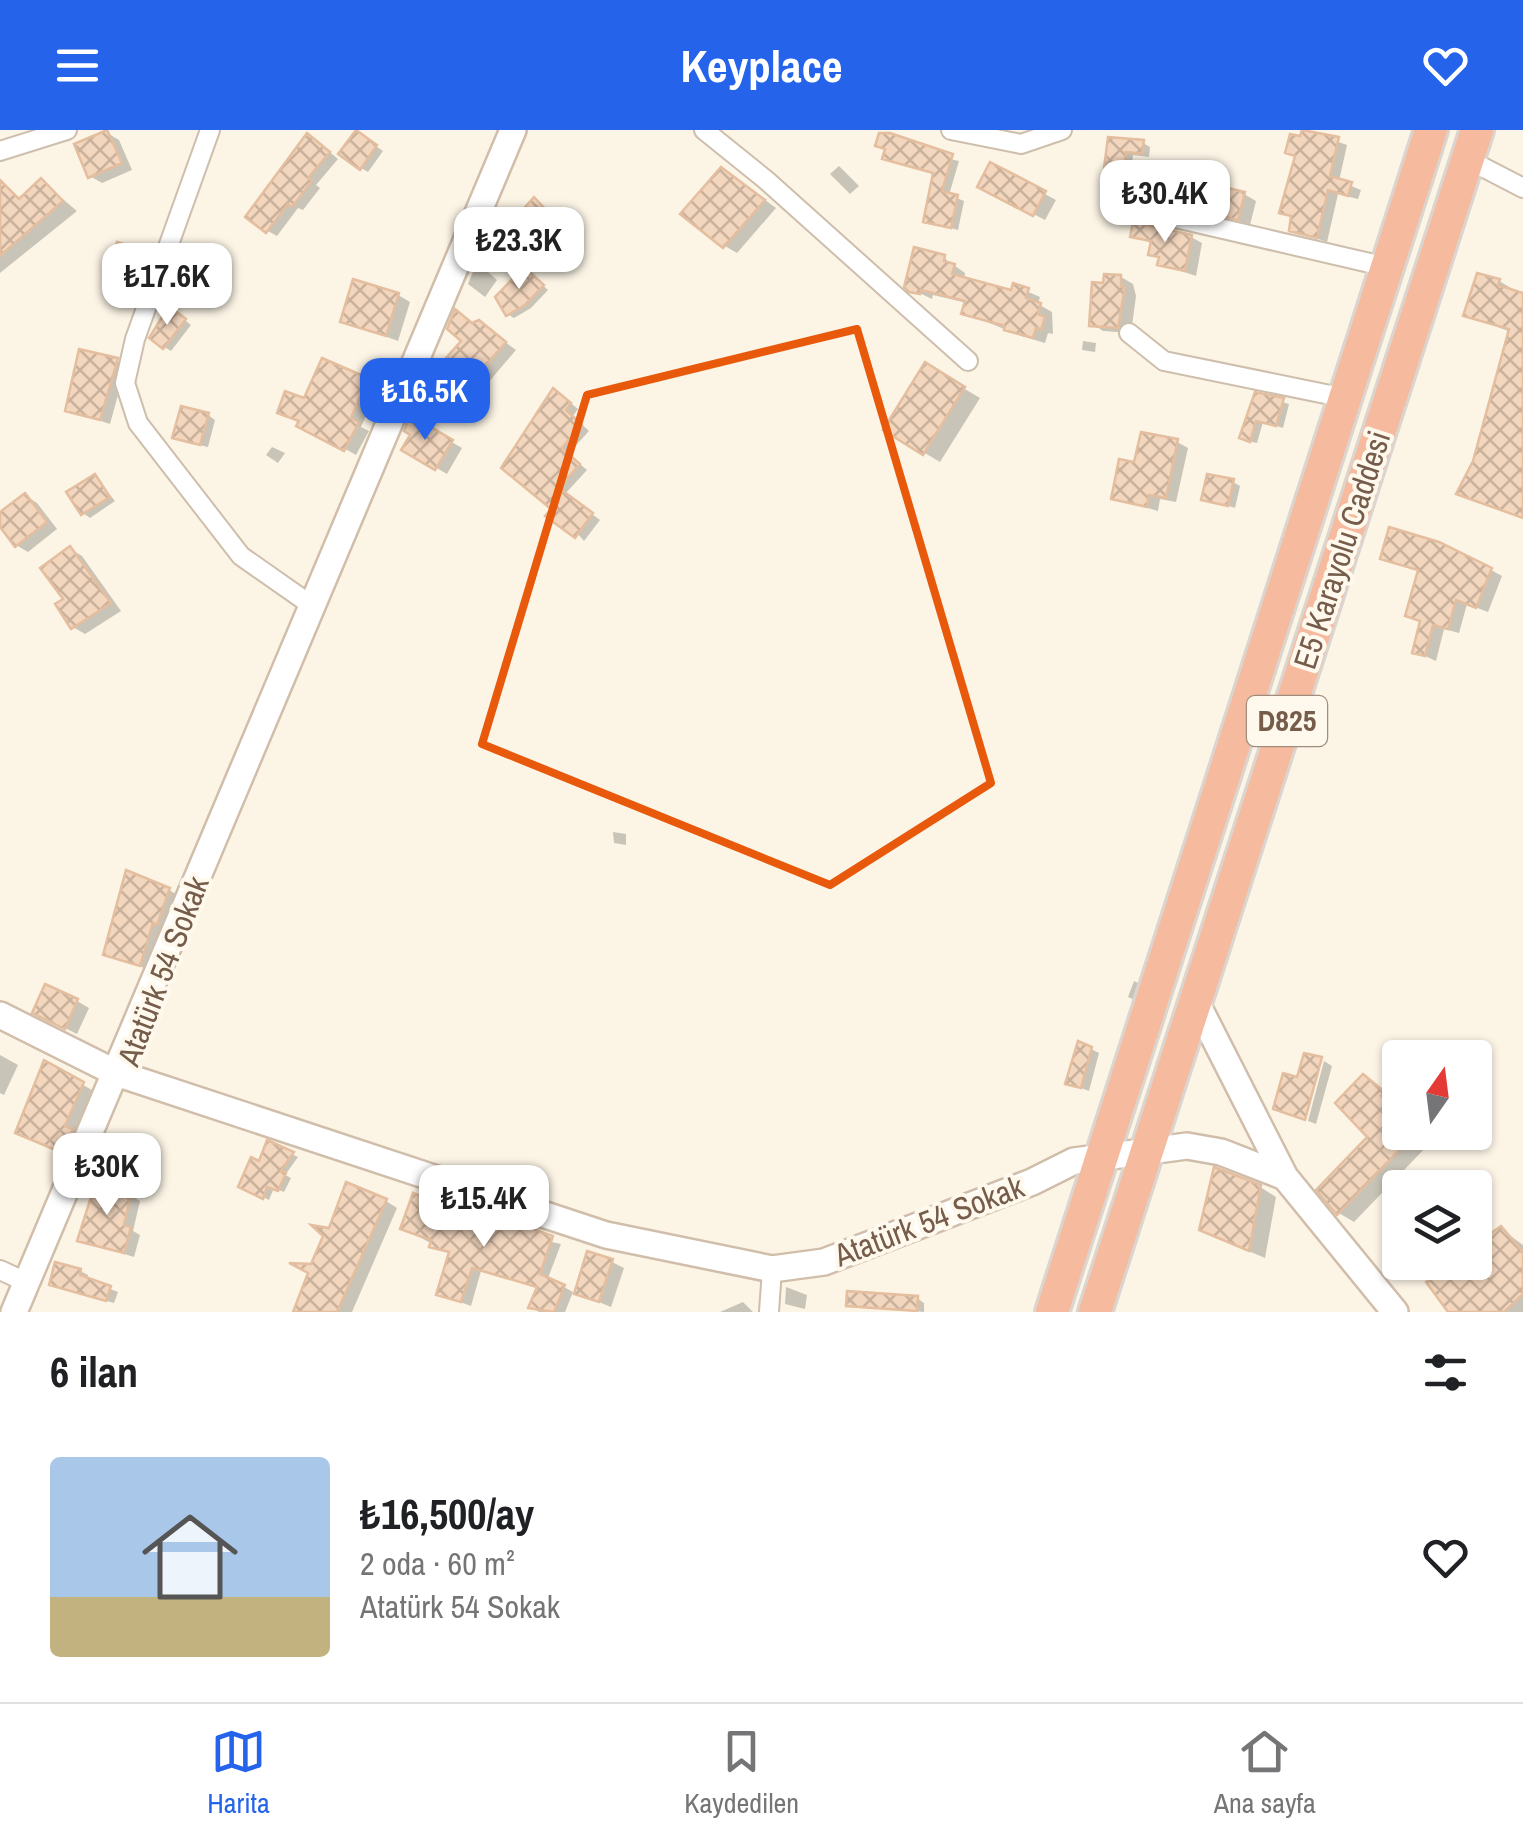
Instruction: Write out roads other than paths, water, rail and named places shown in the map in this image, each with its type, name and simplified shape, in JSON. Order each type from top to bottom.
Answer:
[{"type":"highway","name":"E5 Karayolu Caddesi","points":[[1052,1312],[1431,130]]},
{"type":"highway","name":"E5 Karayolu Caddesi","points":[[1095,1312],[1472,145]]},
{"type":"street","points":[[0,151],[67,130]]},
{"type":"street","points":[[210,130],[124,382],[138,422],[240,556],[311,605]]},
{"type":"street","name":"Atatürk 54 Sokak","points":[[512,130],[116,1074],[606,1235],[772,1269],[824,1262],[1032,1182],[1074,1161],[1188,1146],[1221,1152],[1285,1177]]},
{"type":"street","points":[[704,130],[766,180],[968,361]]},
{"type":"street","points":[[950,130],[1021,144],[1062,130]]},
{"type":"street","points":[[1472,145],[1523,188]]},
{"type":"street","points":[[1154,213],[1387,267]]},
{"type":"street","points":[[1129,333],[1164,362],[1345,398]]},
{"type":"street","name":"Atatürk 54 Sokak","points":[[1196,1002],[1285,1177],[1394,1312]]},
{"type":"street","points":[[0,1014],[116,1074],[14,1312]]},
{"type":"street","points":[[770,1312],[772,1269]]},
{"type":"street","points":[[0,1270],[26,1282]]}]
